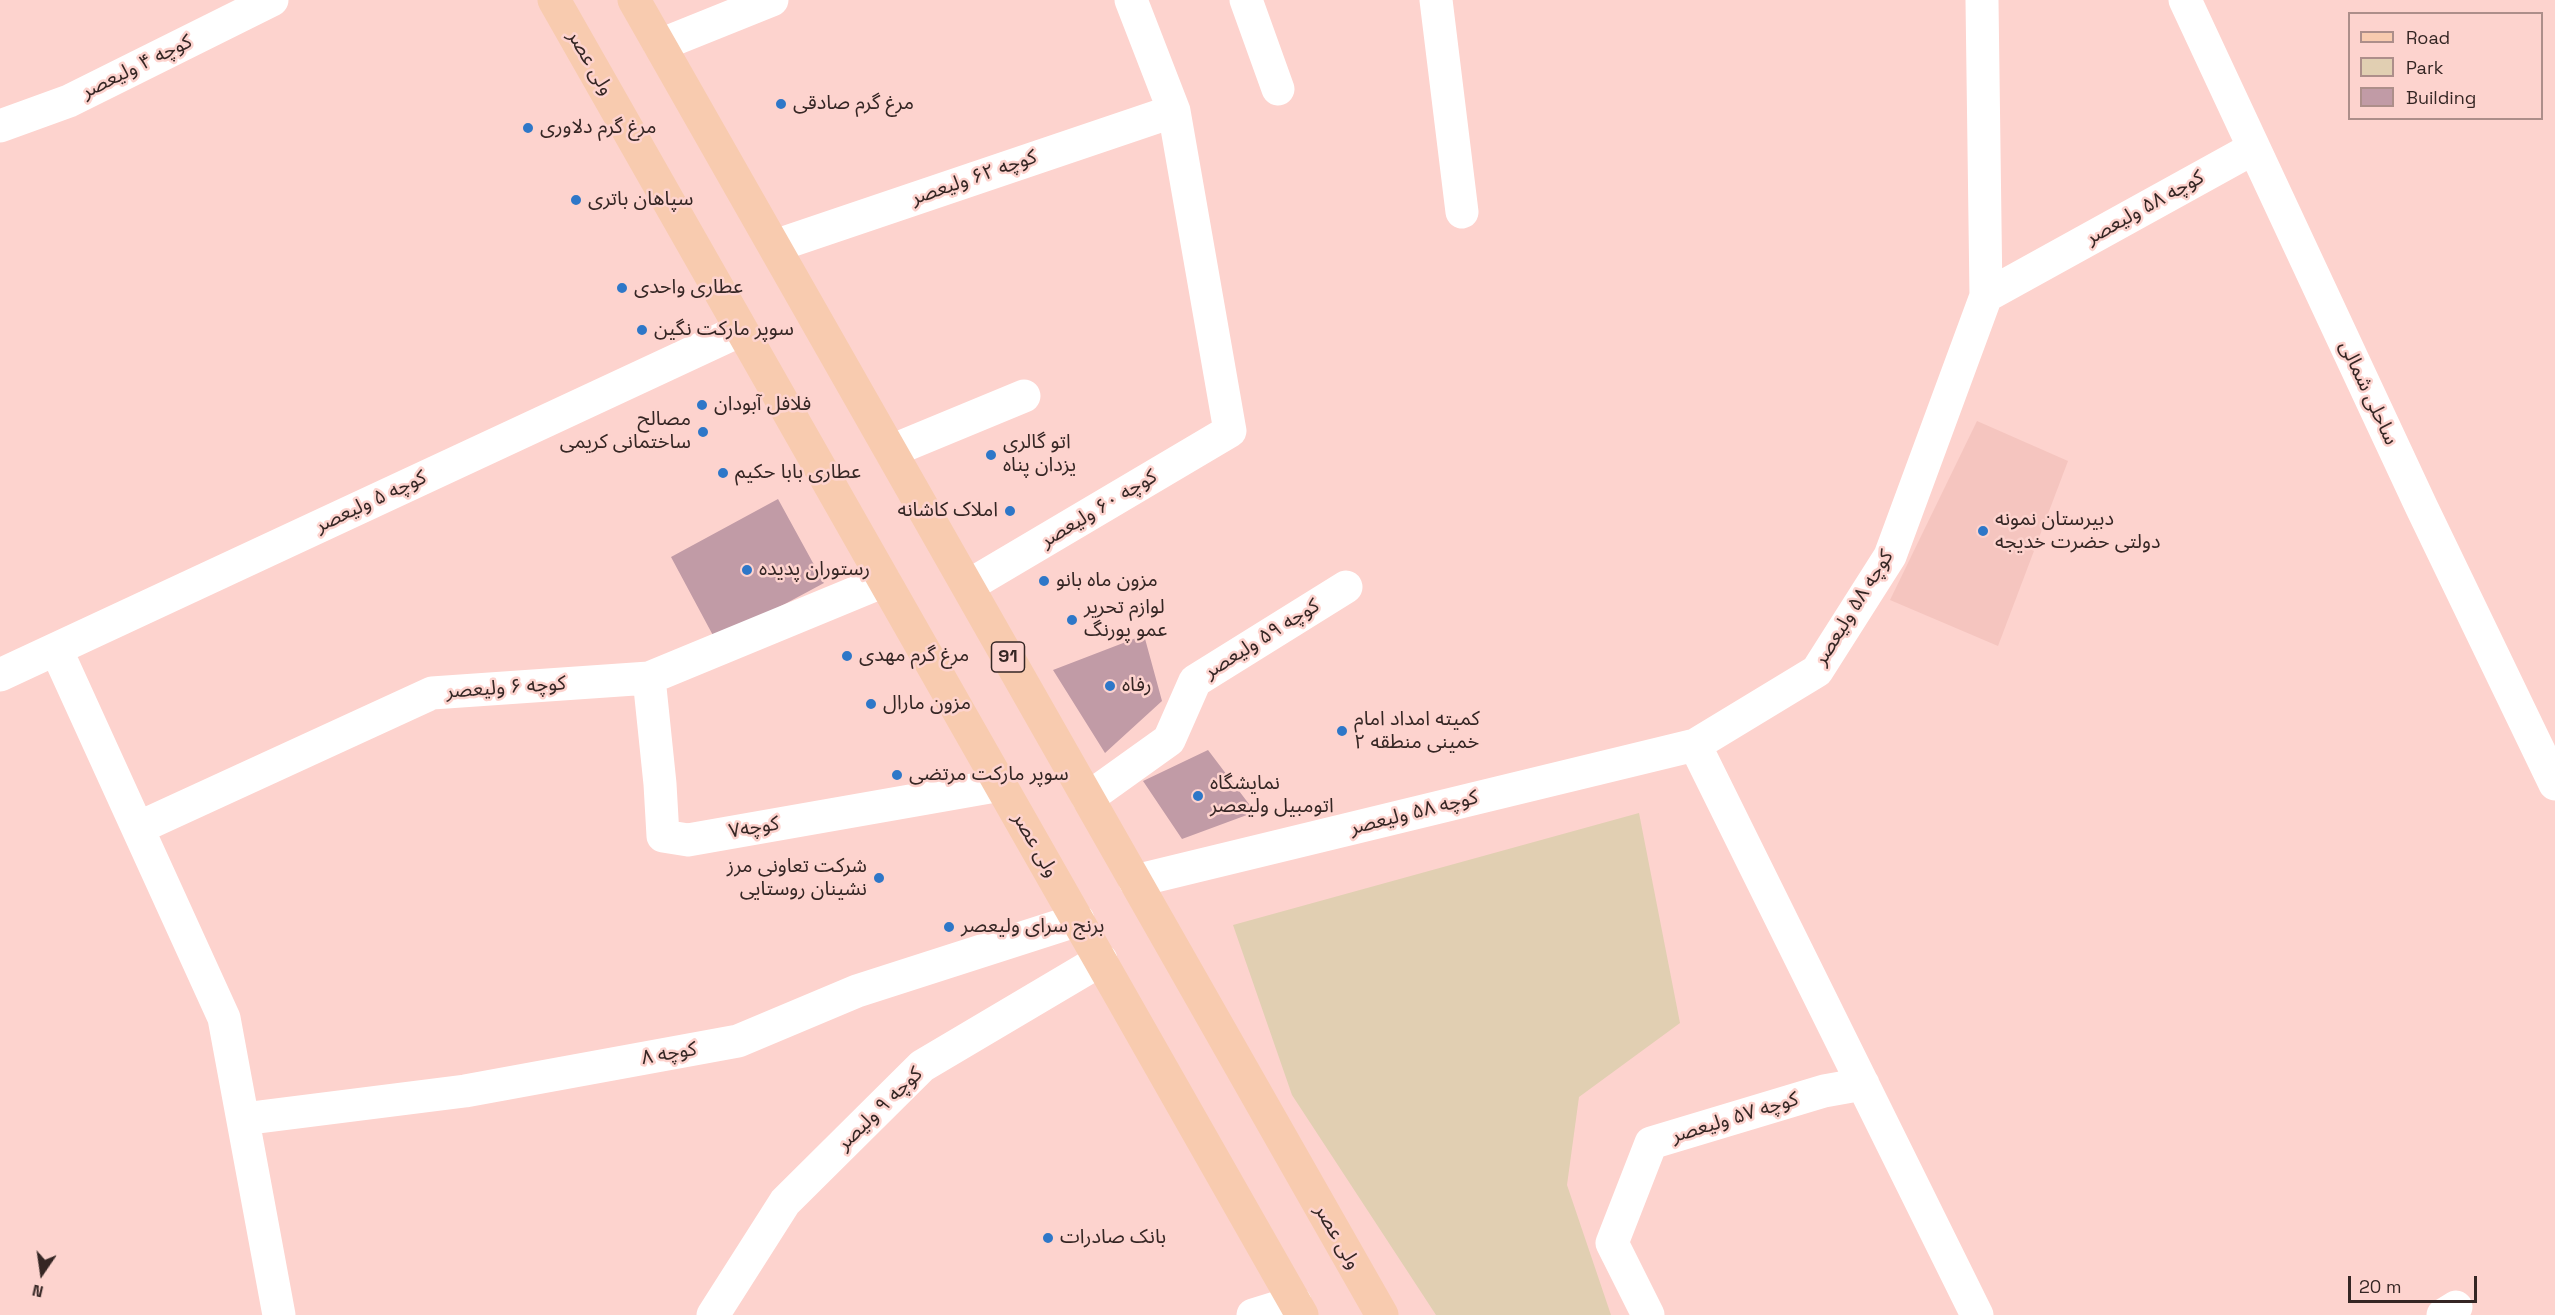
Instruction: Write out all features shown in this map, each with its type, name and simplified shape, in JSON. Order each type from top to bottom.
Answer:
[{"type":"main road","name":"ولی عصر","points":[[554,0],[1298,1308]]},
{"type":"main road","name":"ولی عصر","points":[[634,0],[1382,1315]]},
{"type":"street","name":"کوچه ۴ ولیعصر","points":[[0,126],[69,101],[269,0]]},
{"type":"street","points":[[660,45],[772,0]]},
{"type":"street","points":[[1131,0],[1174,111]]},
{"type":"street","points":[[1246,0],[1278,89]]},
{"type":"street","points":[[1436,0],[1462,212]]},
{"type":"street","points":[[1982,0],[1986,296]]},
{"type":"street","name":"ساحلی شمالی","points":[[2185,0],[2421,506],[2555,784]]},
{"type":"street","name":"کوچه ۶۲ ولیعصر","points":[[775,246],[1174,111]]},
{"type":"street","name":"کوچه ۶۰ ولیعصر","points":[[968,586],[1230,431],[1174,111]]},
{"type":"street","name":"کوچه ۵۸ ولیعصر","points":[[1135,881],[1695,744],[1817,671],[1890,556],[1986,296],[2254,148]]},
{"type":"street","name":"کوچه ۵ ولیعصر","points":[[0,675],[741,330]]},
{"type":"street","points":[[891,451],[1024,396]]},
{"type":"street","name":"کوچه ۶ ولیعصر","points":[[138,828],[432,693],[649,678],[884,581]]},
{"type":"street","name":"کوچه ۵۹ ولیعصر","points":[[1088,798],[1169,740],[1195,681],[1346,587]]},
{"type":"street","points":[[56,649],[224,1018],[279,1315]]},
{"type":"street","name":"کوچه۷","points":[[649,678],[663,836],[688,840],[1000,785]]},
{"type":"street","points":[[1695,744],[1977,1315]]},
{"type":"street","name":"کوچه ۸","points":[[243,1119],[465,1091],[738,1041],[856,991],[1077,920]]},
{"type":"street","name":"کوچه ۹ ولیصر","points":[[713,1315],[785,1202],[922,1066],[1101,960]]},
{"type":"street","name":"کوچه ۵۷ ولیعصر","points":[[1648,1315],[1612,1243],[1651,1143],[1824,1091],[1863,1084]]},
{"type":"street","points":[[1253,1315],[1298,1308]]},
{"type":"shaded area","name":"دبیرستان نمونه دولتی حضرت خدیجه","points":[[1977,421],[2068,461],[1998,646],[1890,600]]},
{"type":"green space","points":[[1639,813],[1680,1023],[1579,1097],[1567,1185],[1611,1315],[1436,1315],[1292,1095],[1233,925]]},
{"type":"building","name":"رستوران پدیده","points":[[778,499],[824,583],[716,641],[671,557]]},
{"type":"building","name":"رفاه","points":[[1144,635],[1162,701],[1105,753],[1053,670]]},
{"type":"building","name":"نمایشگاه اتومبیل ولیعصر","points":[[1208,750],[1255,812],[1182,839],[1143,781]]},
{"type":"place","name":"مرغ گرم صادقی","points":[[781,104]]},
{"type":"place","name":"مرغ گرم دلاوری","points":[[528,128]]},
{"type":"place","name":"سپاهان باتری","points":[[576,200]]},
{"type":"place","name":"عطاری واحدی","points":[[622,288]]},
{"type":"place","name":"سوپر مارکت نگین","points":[[642,330]]},
{"type":"place","name":"فلافل آبودان","points":[[702,405]]},
{"type":"place","name":"مصالح ساختمانی کریمی","points":[[703,432]]},
{"type":"place","name":"اتو گالری یزدان پناه","points":[[991,455]]},
{"type":"place","name":"عطاری بابا حکیم","points":[[723,473]]},
{"type":"place","name":"املاک کاشانه","points":[[1010,511]]},
{"type":"place","name":"دبیرستان نمونه دولتی حضرت خدیجه","points":[[1983,531]]},
{"type":"place","name":"رستوران پدیده","points":[[747,570]]},
{"type":"place","name":"مزون ماه بانو","points":[[1044,581]]},
{"type":"place","name":"لوازم تحریر عمو پورنگ","points":[[1072,620]]},
{"type":"place","name":"مرغ گرم مهدی","points":[[847,656]]},
{"type":"place","name":"رفاه","points":[[1110,686]]},
{"type":"place","name":"مزون مارال","points":[[871,704]]},
{"type":"place","name":"کمیته امداد امام خمینی منطقه ۲","points":[[1342,731]]},
{"type":"place","name":"سوپر مارکت مرتضی","points":[[897,775]]},
{"type":"place","name":"نمایشگاه اتومبیل ولیعصر","points":[[1198,796]]},
{"type":"place","name":"شرکت تعاونی مرز نشینان روستایی","points":[[879,878]]},
{"type":"place","name":"برنج سرای ولیعصر","points":[[949,927]]},
{"type":"place","name":"بانک صادرات","points":[[1048,1238]]}]
